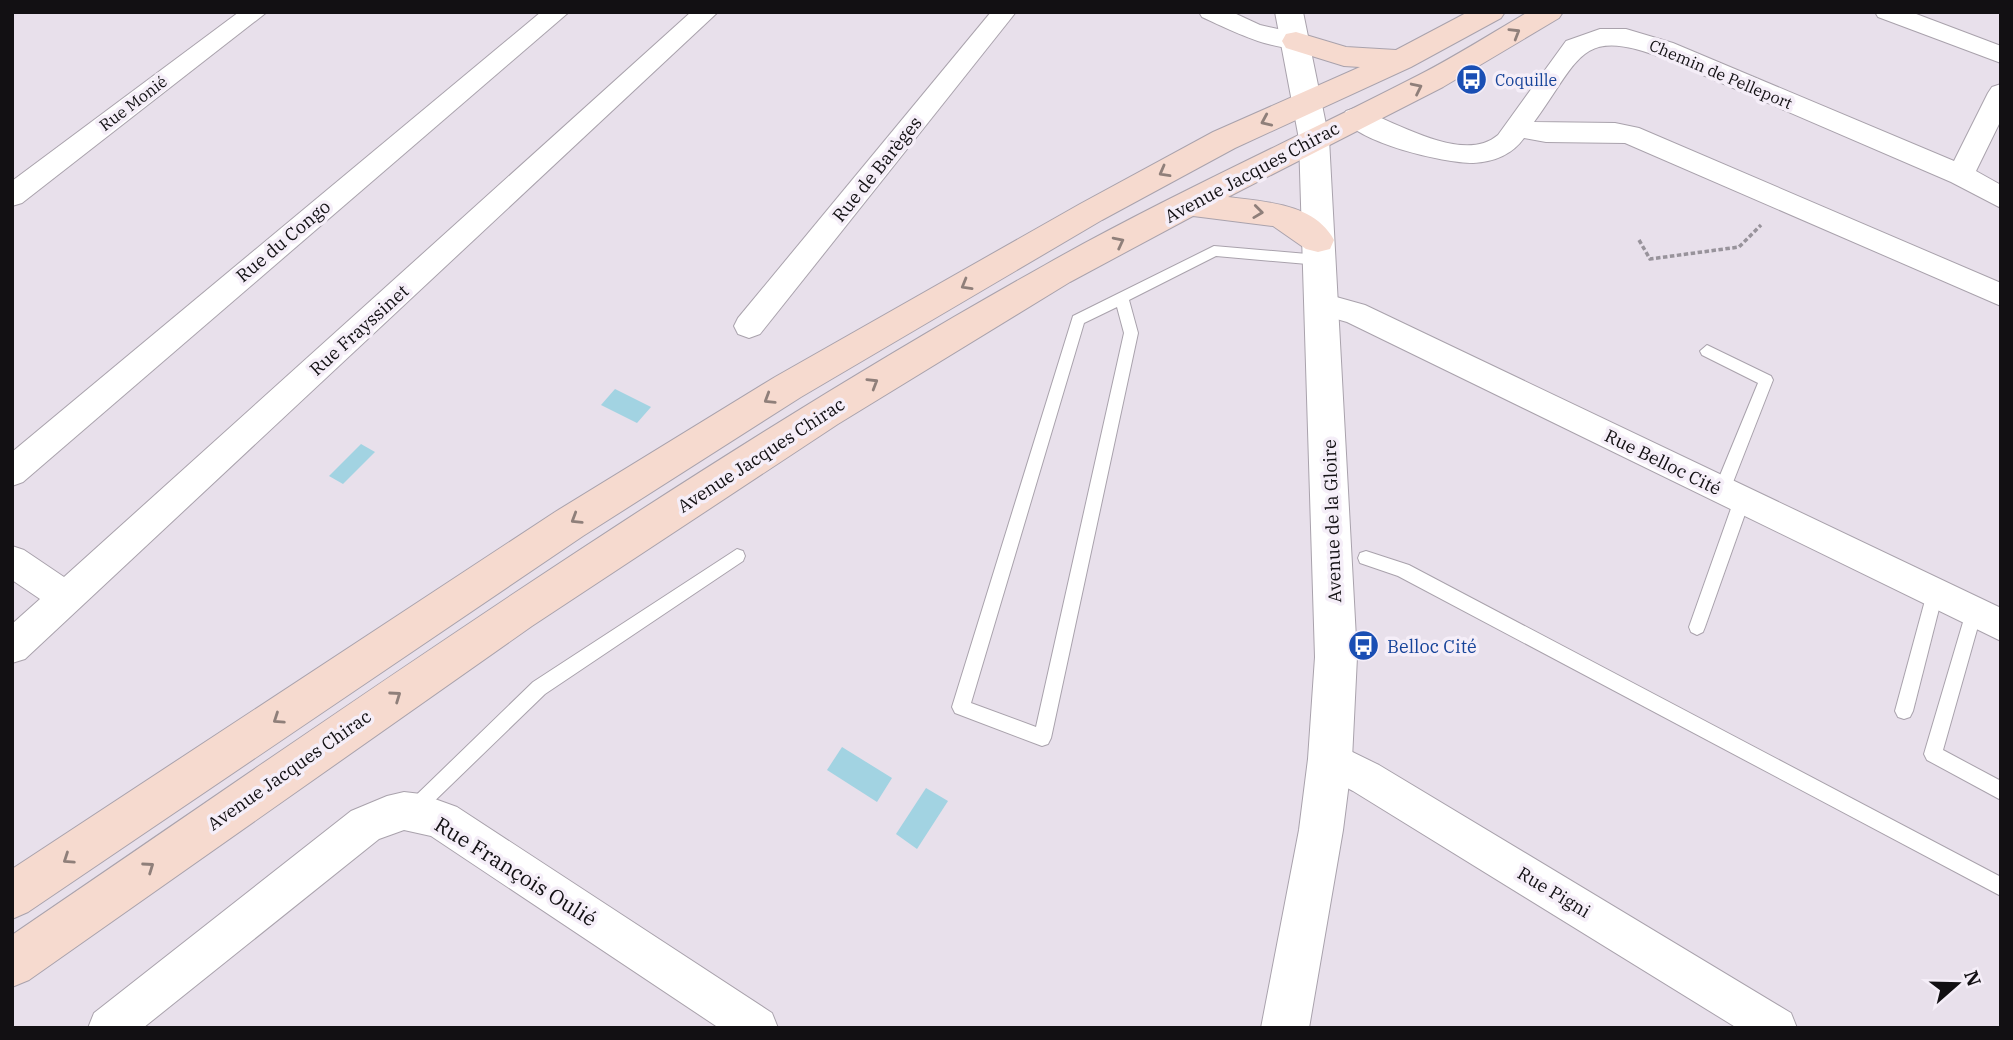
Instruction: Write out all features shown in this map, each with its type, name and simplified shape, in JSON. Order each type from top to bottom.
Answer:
[{"type":"main road","name":"Avenue Jacques Chirac","points":[[12,896],[569,524],[788,387],[1224,139],[1401,60],[1492,12]]},
{"type":"main road","name":"Avenue Jacques Chirac","points":[[12,963],[518,612],[825,413],[1058,273],[1355,117],[1433,80],[1549,12]]},
{"type":"main road","points":[[1296,41],[1344,56],[1401,60]]},
{"type":"main road","points":[[1192,204],[1277,215],[1293,221],[1319,250]]},
{"type":"street","name":"Rue Monié","points":[[12,196],[255,12]]},
{"type":"street","name":"Rue du Congo","points":[[12,472],[267,254],[557,12]]},
{"type":"street","name":"Rue Frayssinet","points":[[12,647],[706,12]]},
{"type":"street","name":"Rue de Barèges","points":[[749,326],[1004,12]]},
{"type":"street","points":[[1211,12],[1253,31],[1296,41]]},
{"type":"street","name":"Avenue de la Gloire","points":[[1285,1028],[1321,830],[1330,759],[1336,657],[1314,139],[1289,12]]},
{"type":"street","points":[[1887,12],[2001,55]]},
{"type":"street","name":"Chemin de Pelleport","points":[[1355,117],[1388,135],[1422,146],[1461,153],[1484,152],[1504,144],[1575,47],[1590,38],[1615,36],[1641,40],[1677,54],[1961,175],[2001,198]]},
{"type":"street","points":[[1961,175],[2001,93]]},
{"type":"street","points":[[1517,127],[1538,134],[1566,135],[1604,130],[1630,134],[2001,295]]},
{"type":"street","name":"Rue Belloc Cité","points":[[1322,304],[1355,313],[1988,619]]},
{"type":"street","points":[[12,561],[66,598]]},
{"type":"street","name":"Rue Pigni","points":[[1330,759],[1366,778],[1776,1028]]},
{"type":"street","points":[[109,1028],[365,825],[390,813],[413,810]]},
{"type":"street","name":"Rue François Oulié","points":[[413,810],[443,821],[757,1028]]},
{"type":"lane","points":[[1121,297],[1130,333],[1042,738],[961,707],[1078,320],[1121,297],[1214,251],[1319,250]]},
{"type":"lane","points":[[1698,627],[1732,495],[1766,380],[1707,351]]},
{"type":"lane","points":[[413,810],[539,688],[737,556]]},
{"type":"lane","points":[[1366,558],[1403,570],[2001,887]]},
{"type":"lane","points":[[1904,711],[1936,593]]},
{"type":"lane","points":[[1988,619],[1933,754],[2001,790]]},
{"type":"path","points":[[1639,240],[1650,259],[1739,247],[1783,202]]},
{"type":"water","points":[[615,389],[651,407],[637,423],[601,405]]},
{"type":"water","points":[[361,444],[375,452],[343,484],[329,476]]},
{"type":"water","points":[[842,747],[892,778],[877,802],[827,770]]},
{"type":"water","points":[[926,788],[948,801],[917,849],[896,834]]},
{"type":"place","name":"Coquille","points":[[1472,80]]},
{"type":"place","name":"Belloc Cité","points":[[1364,646]]}]
